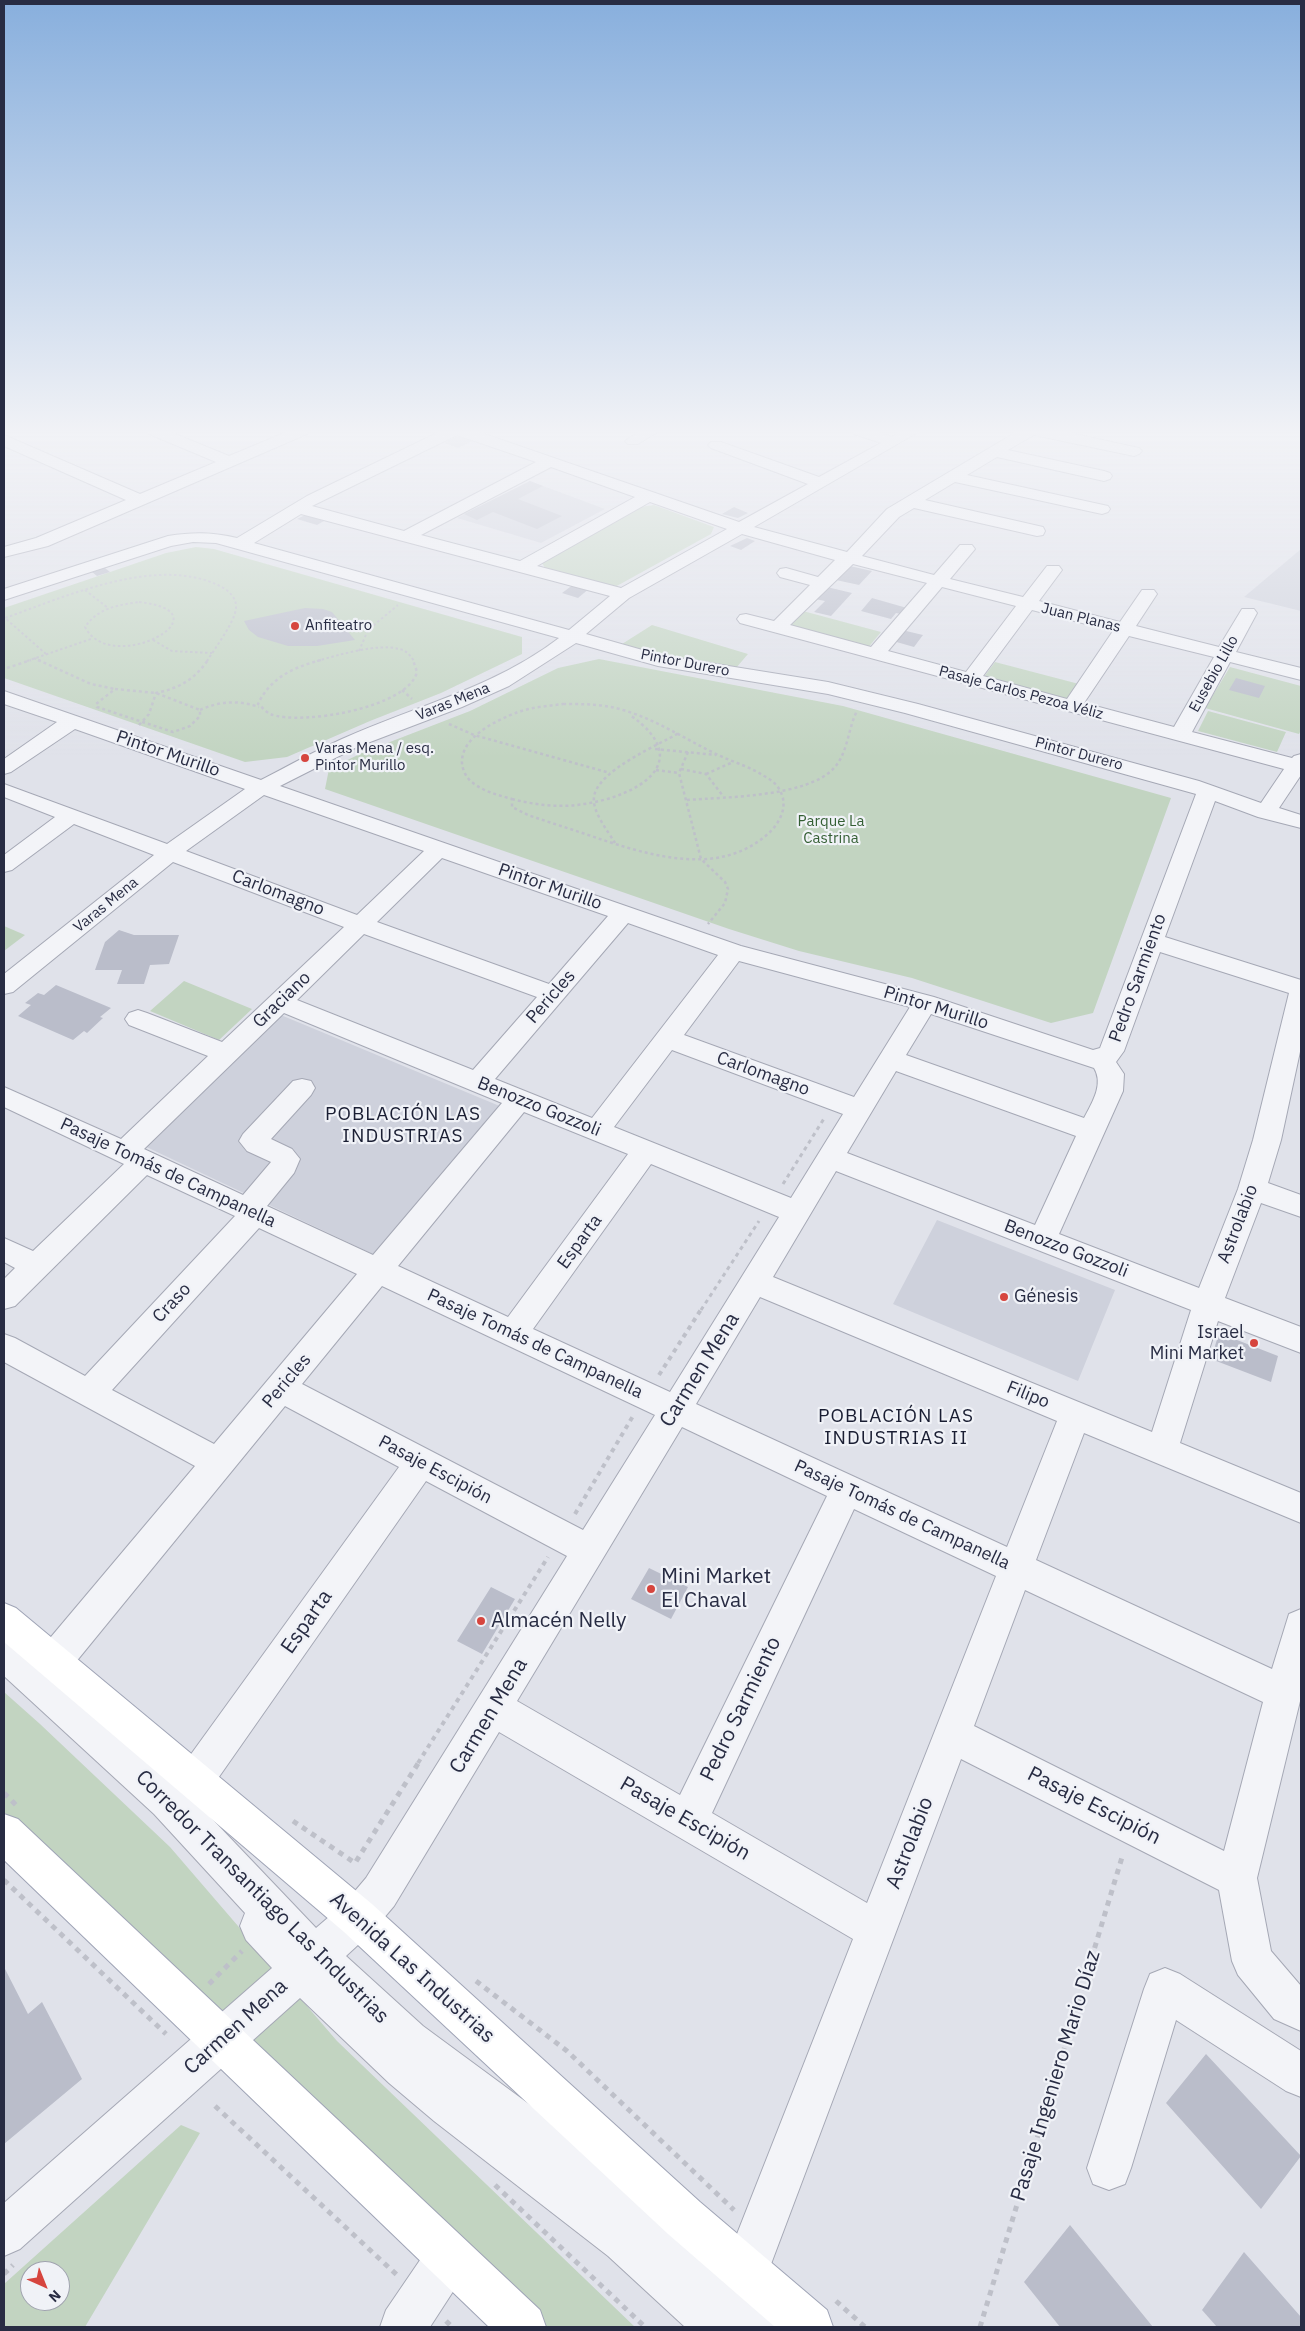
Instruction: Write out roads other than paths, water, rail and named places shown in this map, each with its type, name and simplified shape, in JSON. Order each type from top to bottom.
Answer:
[{"type":"main road","name":"Avenida Las Industrias","points":[[4,1620],[358,1918],[820,2312]]},
{"type":"main road","points":[[14,1823],[221,2042],[523,2327]]},
{"type":"street","points":[[9,547],[47,540]]},
{"type":"street","name":"Pintor Durero","points":[[4,595],[174,540]]},
{"type":"street","name":"Pintor Durero","points":[[221,540],[672,663],[789,680],[848,692],[1208,791],[1266,812],[1301,822]]},
{"type":"street","points":[[240,544],[247,540]]},
{"type":"street","points":[[420,540],[623,594]]},
{"type":"street","points":[[522,567],[571,540]]},
{"type":"street","name":"Varas Mena","points":[[7,979],[215,819],[262,787],[350,743],[490,688],[536,662],[573,637],[609,604],[623,594],[720,540]]},
{"type":"street","name":"Juan Planas","points":[[779,540],[1301,674]]},
{"type":"street","points":[[777,628],[868,540]]},
{"type":"street","points":[[9,547],[70,574]]},
{"type":"street","points":[[875,654],[966,548]]},
{"type":"street","points":[[971,680],[1054,570]]},
{"type":"street","points":[[786,573],[822,583]]},
{"type":"street","points":[[1072,706],[1148,594]]},
{"type":"street","name":"Eusebio Lillo","points":[[1180,735],[1248,614]]},
{"type":"street","name":"Pasaje Carlos Pezoa Véliz","points":[[746,619],[1180,735],[1299,763]]},
{"type":"street","name":"Pintor Murillo","points":[[4,697],[440,848],[732,952],[925,1003],[1086,1058],[1102,1059]]},
{"type":"street","points":[[4,768],[73,721]]},
{"type":"street","points":[[1266,812],[1299,763]]},
{"type":"street","name":"Carlomagno","points":[[4,790],[361,925],[554,994]]},
{"type":"street","name":"Pedro Sarmiento","points":[[1042,1240],[1111,1084],[1111,1074],[1102,1059],[1111,1051],[1208,791]]},
{"type":"street","points":[[4,865],[72,815]]},
{"type":"street","name":"Graciano","points":[[4,1297],[36,1266],[226,1054],[440,848]]},
{"type":"street","name":"Pericles","points":[[477,1082],[624,913]]},
{"type":"street","points":[[1152,941],[1301,988]]},
{"type":"street","points":[[597,1130],[732,952]]},
{"type":"street","name":"Astrolabio","points":[[1162,1450],[1208,1304],[1252,1189],[1267,1140],[1301,993]]},
{"type":"street","name":"Benozzo Gozzoli","points":[[280,1002],[785,1206]]},
{"type":"street","name":"Carmen Mena","points":[[4,2233],[221,2042],[358,1918],[392,1876],[754,1282],[785,1206],[830,1158],[848,1105],[890,1059],[925,1003]]},
{"type":"street","points":[[138,1019],[226,1054]]},
{"type":"street","name":"Carlomagno","points":[[667,1038],[848,1105]]},
{"type":"street","points":[[890,1059],[1091,1131]]},
{"type":"street","name":"Craso","points":[[89,1393],[251,1211],[284,1166],[286,1159],[282,1155],[258,1145],[254,1140],[302,1088]]},
{"type":"street","name":"Pasaje Tomás de Campanella","points":[[4,1096],[1284,1693]]},
{"type":"street","name":"Pericles","points":[[53,1662],[520,1099]]},
{"type":"street","name":"Esparta","points":[[513,1333],[646,1150]]},
{"type":"street","name":"Benozzo Gozzoli","points":[[830,1158],[1301,1340]]},
{"type":"street","points":[[1252,1189],[1301,1206]]},
{"type":"street","points":[[4,1249],[36,1266]]},
{"type":"street","name":"Filipo","points":[[754,1282],[1301,1508]]},
{"type":"street","points":[[4,1347],[218,1463]]},
{"type":"street","name":"Pasaje Escipión","points":[[280,1388],[590,1551]]},
{"type":"street","name":"Astrolabio","points":[[752,2253],[1075,1415]]},
{"type":"street","name":"Esparta","points":[[194,1781],[420,1463]]},
{"type":"street","name":"Pedro Sarmiento","points":[[688,1821],[847,1489]]},
{"type":"street","points":[[1301,1626],[1237,1878],[1252,1961],[1289,2004],[1301,2010]]},
{"type":"street","name":"Corredor Transantiago Las Industrias","points":[[4,1652],[168,1800],[308,1962],[408,2041],[544,2143],[626,2210],[756,2327]]},
{"type":"street","name":"Corredor Transantiago Las Industrias","points":[[4,1673],[177,1833],[308,1962],[426,2087],[624,2240],[720,2327]]},
{"type":"street","name":"Pasaje Escipión","points":[[494,1708],[876,1930]]},
{"type":"street","name":"Pasaje Escipión","points":[[952,1735],[1237,1878]]},
{"type":"street","points":[[1109,2168],[1165,1990],[1301,2076]]},
{"type":"street","points":[[426,2318],[449,2257]]},
{"type":"place","name":"Anfiteatro","points":[[295,626]]},
{"type":"place","name":"Varas Mena / esq. Pintor Murillo","points":[[305,758]]},
{"type":"place","name":"Génesis","points":[[1004,1297]]},
{"type":"place","name":"Israel Mini Market","points":[[1254,1343]]},
{"type":"place","name":"Mini Market El Chaval","points":[[651,1589]]},
{"type":"place","name":"Almacén Nelly","points":[[481,1621]]},
{"type":"district","name":"POBLACIÓN LAS INDUSTRIAS","points":[[403,1126]]},
{"type":"district","name":"POBLACIÓN LAS INDUSTRIAS II","points":[[896,1428]]},
{"type":"park label","name":"Parque La Castrina","points":[[831,830]]}]
